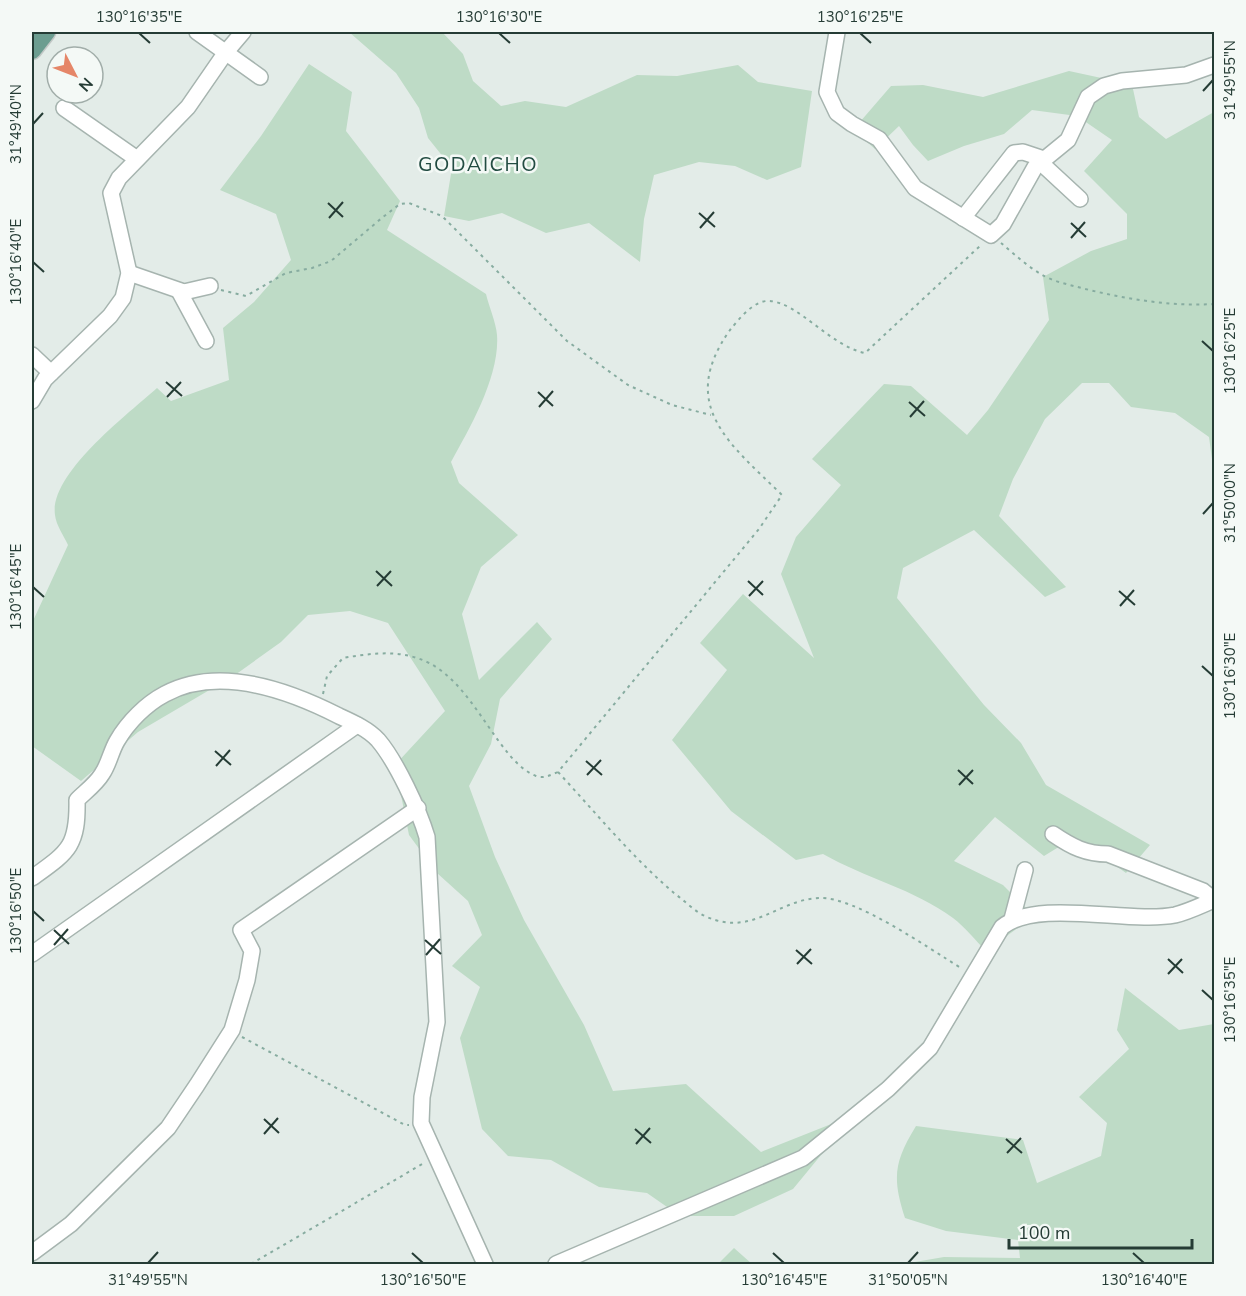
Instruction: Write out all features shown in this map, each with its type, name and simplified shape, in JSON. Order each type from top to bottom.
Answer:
[{"type":"main road","points":[[32,50],[46,32]]},
{"type":"street","points":[[196,32],[260,77]]},
{"type":"street","points":[[32,401],[51,373],[110,316],[123,298],[129,273],[111,193],[137,159],[188,107],[226,52],[243,32]]},
{"type":"street","points":[[837,32],[827,92],[837,113],[879,139],[915,188],[991,235],[1003,224],[1035,167],[1068,140],[1088,97],[1104,86],[1122,81],[1186,75],[1215,65]]},
{"type":"street","points":[[64,108],[137,159]]},
{"type":"street","points":[[963,218],[1014,153],[1023,152],[1042,161],[1080,199]]},
{"type":"street","points":[[129,273],[179,291],[199,291],[210,286]]},
{"type":"street","points":[[179,291],[206,342]]},
{"type":"street","points":[[32,355],[51,373]]},
{"type":"street","points":[[32,878],[58,858],[72,842],[77,828],[77,800],[102,775],[117,740],[136,716],[165,694],[189,685],[219,681],[266,687],[321,706],[357,725],[378,740],[418,808],[427,837],[437,1022],[422,1097],[421,1123],[485,1264]]},
{"type":"street","points":[[32,954],[357,725]]},
{"type":"street","points":[[32,1252],[71,1224],[168,1128],[232,1030],[247,980],[252,951],[241,930],[418,808]]},
{"type":"street","points":[[1053,834],[1073,848],[1092,854],[1108,854],[1203,891],[1215,900]]},
{"type":"street","points":[[1012,919],[1025,870]]},
{"type":"street","points":[[556,1264],[803,1158],[824,1144],[888,1089],[930,1048],[972,974],[1002,927],[1012,919],[1046,914],[1175,915],[1215,900]]},
{"type":"path","points":[[210,286],[246,296],[286,273],[312,268],[331,261],[400,204],[409,203],[442,216],[567,341],[628,385],[672,405],[712,416]]},
{"type":"path","points":[[321,706],[327,676],[344,658],[389,653],[429,662],[462,688],[520,766],[536,776],[546,777],[558,772],[759,529],[782,495],[747,461],[712,416],[706,389],[708,373],[718,348],[733,326],[757,303],[767,300],[781,303],[843,346],[864,353],[991,235],[1035,270],[1059,282],[1146,303],[1215,304]]},
{"type":"path","points":[[558,772],[658,879],[708,918],[736,924],[760,919],[800,901],[821,898],[837,901],[878,919],[972,974]]},
{"type":"path","points":[[232,1030],[311,1077],[405,1125],[421,1123]]},
{"type":"path","points":[[251,1264],[436,1156]]},
{"type":"green space","points":[[349,32],[442,32],[463,54],[473,81],[501,106],[525,101],[566,107],[637,75],[677,76],[738,65],[758,82],[812,91],[801,167],[767,180],[735,166],[699,162],[654,175],[644,219],[640,262],[589,223],[546,233],[502,213],[469,221],[444,216],[452,168],[428,138],[419,108],[396,73]]},
{"type":"green space","points":[[309,64],[352,92],[346,131],[400,201],[387,230],[486,294],[495,325],[497,351],[489,384],[475,418],[451,462],[459,483],[518,535],[481,567],[462,614],[479,680],[537,622],[552,639],[500,699],[491,744],[469,786],[495,857],[524,920],[584,1025],[613,1091],[686,1084],[761,1152],[854,1115],[793,1189],[734,1216],[680,1216],[647,1193],[599,1187],[551,1160],[508,1156],[482,1129],[460,1038],[480,987],[452,966],[482,935],[468,901],[437,873],[409,835],[395,765],[445,711],[388,623],[350,611],[308,615],[281,642],[235,675],[138,732],[81,781],[32,746],[32,623],[68,545],[58,527],[55,515],[56,499],[64,482],[93,446],[157,388],[171,401],[229,380],[223,328],[254,302],[291,260],[276,214],[220,190],[261,136]]},
{"type":"green space","points":[[1069,71],[1106,79],[1133,89],[1139,117],[1166,139],[1214,112],[1214,474],[1209,437],[1175,413],[1131,407],[1109,383],[1082,383],[1045,419],[1013,479],[999,516],[1066,587],[1045,597],[974,530],[903,568],[897,598],[984,705],[1021,743],[1046,785],[1150,845],[1126,873],[1075,837],[1044,856],[995,817],[954,861],[1003,885],[1034,916],[986,951],[957,922],[938,908],[906,891],[823,854],[796,860],[731,811],[672,740],[727,670],[700,643],[743,594],[814,658],[781,574],[796,537],[841,485],[812,459],[884,384],[911,386],[967,435],[988,410],[1049,320],[1043,277],[1091,251],[1127,239],[1127,214],[1084,171],[1112,140],[1077,116],[1032,110],[1004,134],[964,146],[928,161],[899,126],[875,149],[853,130],[891,86],[923,85],[983,97]]},
{"type":"green space","points":[[1125,988],[1179,1030],[1214,1024],[1214,1264],[903,1264],[944,1257],[1020,1258],[1018,1240],[946,1231],[905,1218],[898,1192],[899,1160],[916,1126],[1023,1140],[1037,1183],[1101,1156],[1107,1123],[1079,1097],[1129,1049],[1117,1030]]},
{"type":"green space","points":[[734,1248],[752,1264],[718,1264]]},
{"type":"district","name":"GODAICHO","points":[[478,164]]}]
